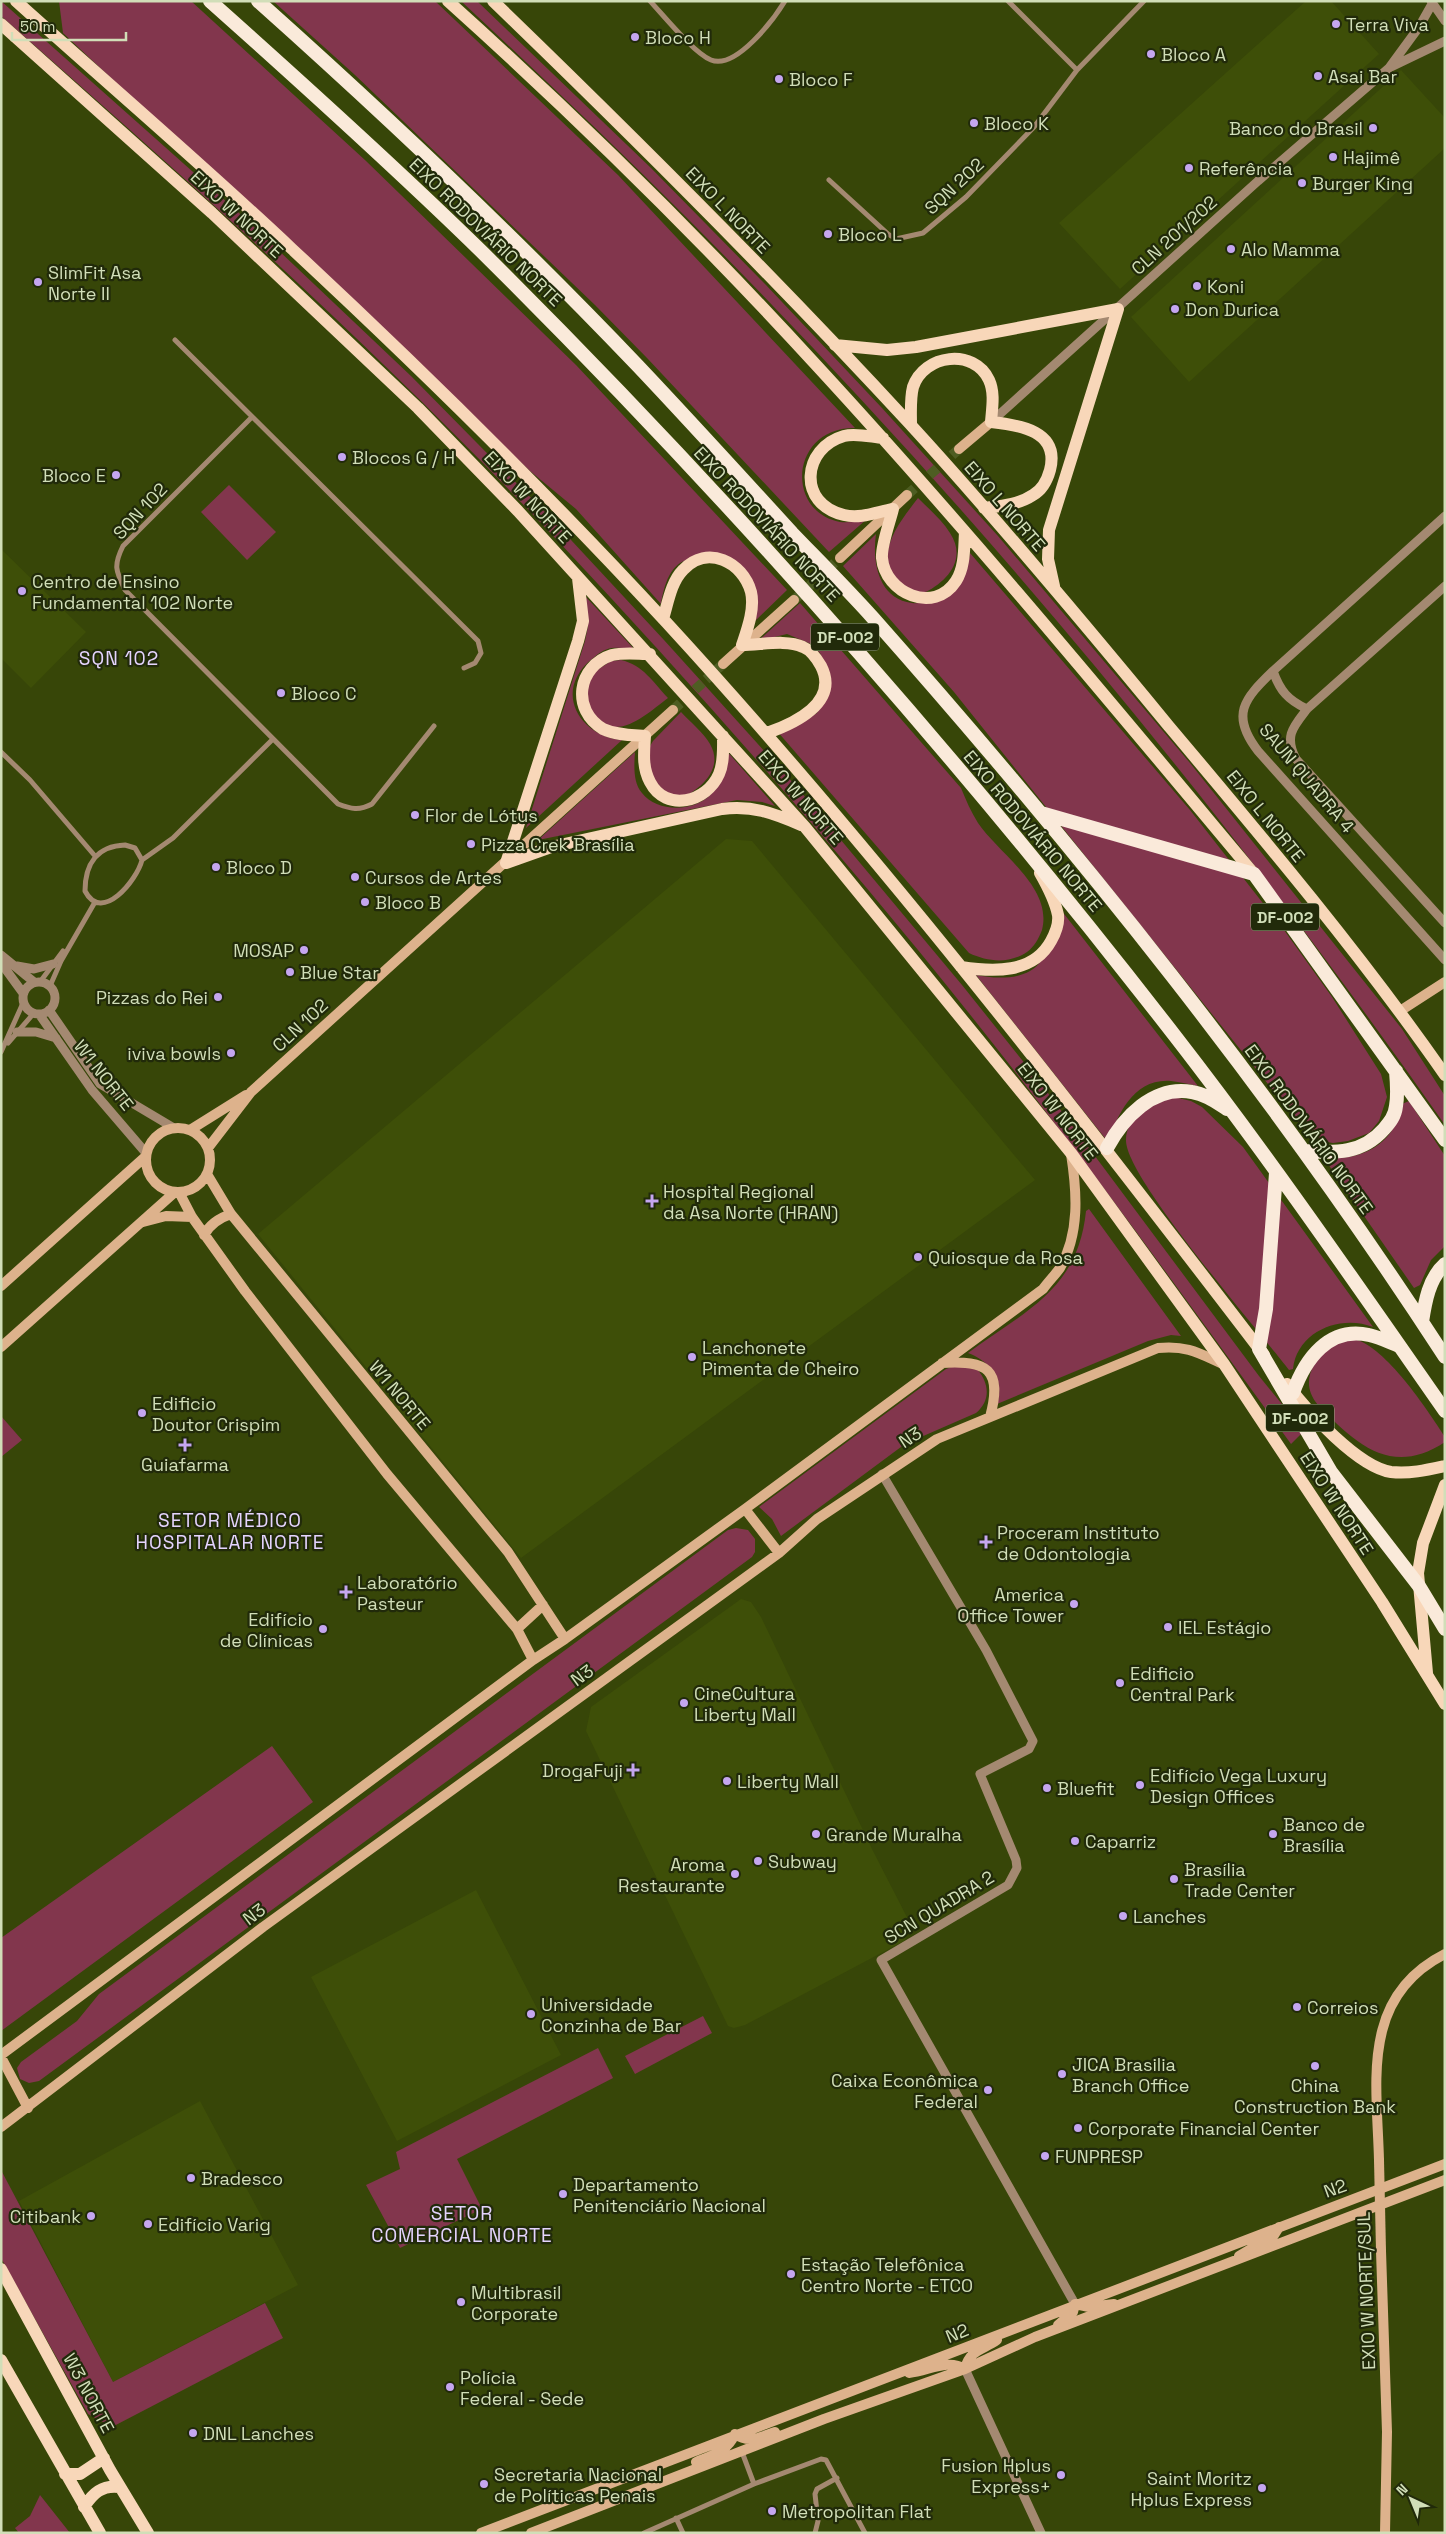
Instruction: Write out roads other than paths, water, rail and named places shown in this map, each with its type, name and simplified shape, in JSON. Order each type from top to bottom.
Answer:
[{"type":"highway","name":"EIXO RODOVIÁRIO NORTE","points":[[210,1],[323,102],[471,242],[605,376],[830,620],[1030,853],[1232,1112],[1445,1411]]},
{"type":"highway","name":"EIXO RODOVIÁRIO NORTE","points":[[258,1],[369,102],[535,262],[638,365],[869,614],[1041,813],[1168,969],[1305,1151],[1445,1357]]},
{"type":"highway","name":"EIXO RODOVIÁRIO NORTE","points":[[1041,813],[1254,874]]},
{"type":"highway","name":"DF-002","points":[[1254,874],[1445,1140]]},
{"type":"highway","points":[[1305,1151],[1345,1150],[1372,1142],[1393,1118],[1396,1106],[1396,1070]]},
{"type":"highway","points":[[1106,1148],[1129,1114],[1150,1100],[1175,1092],[1192,1091],[1232,1112]]},
{"type":"highway","points":[[1259,1349],[1266,1309],[1276,1173]]},
{"type":"highway","points":[[1422,1322],[1425,1301],[1430,1286],[1445,1264]]},
{"type":"highway","points":[[1293,1393],[1299,1375],[1309,1359],[1320,1346],[1334,1337],[1352,1334],[1370,1335],[1399,1346]]},
{"type":"highway","name":"DF-002","points":[[1259,1349],[1331,1472],[1419,1586],[1445,1629]]},
{"type":"main road","name":"EIXO W NORTE","points":[[16,1],[289,246],[396,347],[526,476],[663,619],[767,734],[961,967],[1106,1148],[1293,1393],[1345,1447],[1370,1465],[1390,1472],[1410,1473],[1445,1466]]},
{"type":"main road","points":[[448,1],[615,158],[815,364],[965,532],[1254,874]]},
{"type":"main road","name":"EIXO L NORTE","points":[[493,1],[615,118],[911,425],[1054,588],[1260,835],[1400,1011],[1445,1075]]},
{"type":"main road","name":"EIXO W NORTE","points":[[1,24],[212,213],[418,408],[518,511],[650,654],[805,827],[1071,1153],[1224,1364],[1445,1704]]},
{"type":"main road","points":[[835,345],[870,350],[916,347],[1118,309],[1049,530],[1048,560],[1054,588]]},
{"type":"main road","points":[[911,425],[911,400],[919,375],[926,368],[948,358],[967,361],[976,365],[986,375],[993,390],[992,422]]},
{"type":"main road","points":[[959,449],[992,422],[1013,424],[1039,434],[1050,450],[1052,463],[1048,477],[1042,487],[1033,495],[1007,505],[984,508]]},
{"type":"main road","points":[[883,438],[845,436],[833,441],[822,450],[813,464],[809,474],[810,487],[823,506],[846,516],[865,516],[893,509]]},
{"type":"main road","points":[[840,558],[907,495]]},
{"type":"main road","points":[[893,509],[882,556],[884,567],[895,586],[915,598],[938,595],[948,590],[956,581],[961,570],[965,532]]},
{"type":"main road","points":[[663,619],[676,579],[684,569],[697,560],[710,556],[718,557],[728,562],[740,574],[751,592],[750,613],[742,645]]},
{"type":"main road","points":[[506,863],[578,641],[583,621],[578,578]]},
{"type":"main road","points":[[723,664],[794,600]]},
{"type":"main road","points":[[742,645],[795,644],[810,652],[823,670],[825,685],[817,704],[799,721],[767,734]]},
{"type":"main road","points":[[650,654],[612,655],[590,668],[582,680],[581,694],[582,703],[594,722],[603,729],[614,733],[645,736],[643,757],[650,783],[668,799],[678,802],[704,794],[712,786],[720,773],[723,736]]},
{"type":"main road","name":"CLN 102","points":[[190,1130],[251,1092],[673,710]]},
{"type":"main road","points":[[506,863],[551,847],[741,806],[759,808],[805,827]]},
{"type":"main road","points":[[961,967],[986,971],[1010,970],[1026,964],[1047,948],[1054,936],[1058,918],[1055,900],[1030,853]]},
{"type":"main road","points":[[1400,1011],[1445,982]]},
{"type":"main road","name":"CLN 102","points":[[208,1148],[251,1092]]},
{"type":"main road","points":[[1,1286],[146,1155],[151,1142],[161,1133],[174,1128],[190,1130],[201,1137],[208,1148],[210,1165],[207,1174],[194,1188],[177,1192],[165,1190],[156,1184],[150,1176],[146,1155]]},
{"type":"main road","points":[[28,2108],[1,2056],[533,1660],[745,1509],[1042,1289],[1060,1267],[1071,1238],[1076,1213],[1076,1190],[1071,1153]]},
{"type":"main road","name":"W1 NORTE","points":[[207,1174],[231,1214],[508,1552],[565,1639]]},
{"type":"main road","points":[[177,1192],[204,1235],[381,1466],[517,1629],[533,1660]]},
{"type":"main road","points":[[1,1346],[139,1222],[177,1192]]},
{"type":"main road","points":[[204,1235],[208,1228],[222,1217],[231,1214]]},
{"type":"main road","points":[[139,1222],[166,1216],[192,1217]]},
{"type":"main road","name":"N3","points":[[1,2127],[270,1922],[779,1553],[817,1519],[937,1439],[1158,1348],[1176,1346],[1190,1348],[1224,1364]]},
{"type":"main road","points":[[941,1363],[968,1361],[980,1364],[990,1375],[995,1385],[995,1399],[990,1417]]},
{"type":"main road","points":[[1427,1675],[1418,1573],[1423,1543],[1445,1485]]},
{"type":"main road","points":[[745,1509],[779,1553]]},
{"type":"main road","points":[[517,1629],[543,1605]]},
{"type":"main road","name":"EXIO W NORTE/SUL","points":[[1386,2533],[1387,2432],[1376,2051],[1385,2016],[1415,1974],[1445,1954]]},
{"type":"main road","name":"N2","points":[[481,2533],[1075,2304],[1274,2235],[1280,2225],[1445,2164]]},
{"type":"main road","name":"N2","points":[[531,2533],[824,2419],[965,2369],[1035,2337],[1269,2250],[1445,2180]]},
{"type":"main road","points":[[1226,2265],[1258,2239],[1269,2250]]},
{"type":"main road","name":"W3 NORTE","points":[[1,2269],[119,2487],[148,2533]]},
{"type":"main road","points":[[1035,2337],[1066,2320],[1073,2312],[1075,2304],[1089,2307],[1132,2301]]},
{"type":"main road","points":[[897,2374],[923,2372],[948,2363],[956,2364],[965,2369],[967,2359],[974,2352],[995,2342],[1009,2330]]},
{"type":"main road","points":[[1,2360],[100,2533]]},
{"type":"main road","points":[[646,2487],[673,2471],[722,2452],[731,2443],[735,2434],[747,2440],[754,2440],[796,2424],[824,2419]]},
{"type":"main road","points":[[65,2474],[80,2474],[104,2458]]},
{"type":"main road","points":[[84,2508],[97,2491],[108,2486],[119,2487]]},
{"type":"street","points":[[650,1],[699,52],[711,60],[721,62],[735,56],[754,40],[776,16],[785,1]]},
{"type":"street","points":[[1008,1],[1077,70]]},
{"type":"street","name":"SQN 202","points":[[829,180],[888,234],[896,239],[922,233],[966,197],[1034,127],[1077,70],[1144,1]]},
{"type":"street","points":[[1431,2],[1445,21]]},
{"type":"street","name":"CLN 201/202","points":[[992,422],[1258,182],[1389,68],[1419,27],[1431,2]]},
{"type":"street","name":"CLN 201/202","points":[[1389,68],[1445,41]]},
{"type":"street","points":[[175,340],[478,641],[481,653],[475,663],[464,668]]},
{"type":"street","name":"SQN 102","points":[[252,417],[123,546],[116,560],[117,574],[125,590],[136,604],[338,804],[352,809],[362,809],[372,804],[434,726]]},
{"type":"street","name":"SAUN QUADRA 4","points":[[1445,516],[1273,670],[1247,699],[1242,714],[1247,736],[1445,960]]},
{"type":"street","name":"SAUN QUADRA 4","points":[[1445,586],[1307,709],[1292,728],[1290,738],[1291,748],[1296,759],[1445,923]]},
{"type":"street","points":[[1273,670],[1279,689],[1287,698],[1307,709]]},
{"type":"street","points":[[142,860],[134,848],[125,845],[107,848],[95,856],[87,869],[85,885],[88,896],[95,902],[103,903],[122,892],[138,875],[142,860],[173,838],[272,740]]},
{"type":"street","points":[[1,752],[30,780],[95,856]]},
{"type":"street","points":[[50,986],[95,902]]},
{"type":"street","points":[[2,1050],[23,1003],[23,993],[27,986],[37,982],[76,935]]},
{"type":"street","points":[[1,955],[37,982],[50,986],[55,996],[49,1010],[36,1014],[2,1050]]},
{"type":"street","points":[[1,963],[23,993]]},
{"type":"street","points":[[14,965],[34,969],[53,964]]},
{"type":"street","points":[[23,1003],[36,1014]]},
{"type":"street","name":"W1 NORTE","points":[[49,1010],[100,1084],[174,1128]]},
{"type":"street","name":"W1 NORTE","points":[[36,1014],[56,1038],[92,1090],[146,1155]]},
{"type":"street","points":[[17,1032],[36,1032],[56,1038]]},
{"type":"street","name":"SCN QUADRA 2","points":[[882,1474],[986,1650],[1032,1736],[1032,1745],[1029,1749],[980,1774],[1016,1860],[1014,1876],[1008,1885],[881,1960],[1075,2304]]},
{"type":"street","points":[[965,2369],[1041,2533]]},
{"type":"street","points":[[742,2452],[754,2484]]},
{"type":"street","points":[[644,2533],[754,2484],[821,2459],[830,2463],[865,2533]]},
{"type":"street","points":[[814,2533],[818,2520],[815,2494],[817,2489],[837,2478]]},
{"type":"street","points":[[676,2518],[683,2533]]},
{"type":"tunnel","points":[[907,495],[959,449]]},
{"type":"tunnel","points":[[794,600],[840,558]]},
{"type":"tunnel","points":[[673,710],[723,664]]},
{"type":"place","name":"Terra Viva","points":[[1336,24]]},
{"type":"place","name":"Bloco H","points":[[635,37]]},
{"type":"place","name":"Bloco A","points":[[1151,54]]},
{"type":"place","name":"Asai Bar","points":[[1318,76]]},
{"type":"place","name":"Bloco F","points":[[779,79]]},
{"type":"place","name":"Bloco K","points":[[974,123]]},
{"type":"place","name":"Banco do Brasil","points":[[1373,128]]},
{"type":"place","name":"Hajimê","points":[[1333,157]]},
{"type":"place","name":"Referência","points":[[1189,168]]},
{"type":"place","name":"Burger King","points":[[1302,183]]},
{"type":"place","name":"Bloco L","points":[[828,234]]},
{"type":"place","name":"Alo Mamma","points":[[1231,249]]},
{"type":"place","name":"SlimFit Asa Norte II","points":[[38,282]]},
{"type":"place","name":"Koni","points":[[1197,286]]},
{"type":"place","name":"Don Durica","points":[[1175,309]]},
{"type":"place","name":"Blocos G / H","points":[[342,457]]},
{"type":"place","name":"Bloco E","points":[[116,475]]},
{"type":"place","name":"Centro de Ensino Fundamental 102 Norte","points":[[22,591]]},
{"type":"place","name":"Bloco C","points":[[281,693]]},
{"type":"place","name":"Flor de Lótus","points":[[415,815]]},
{"type":"place","name":"Pizza Crek Brasília","points":[[471,844]]},
{"type":"place","name":"Bloco D","points":[[216,867]]},
{"type":"place","name":"Cursos de Artes","points":[[355,877]]},
{"type":"place","name":"Bloco B","points":[[365,902]]},
{"type":"place","name":"MOSAP","points":[[304,950]]},
{"type":"place","name":"Blue Star","points":[[290,972]]},
{"type":"place","name":"Pizzas do Rei","points":[[218,997]]},
{"type":"place","name":"iviva bowls","points":[[231,1053]]},
{"type":"place","name":"Hospital Regional da Asa Norte (HRAN)","points":[[652,1201]]},
{"type":"place","name":"Quiosque da Rosa","points":[[918,1257]]},
{"type":"place","name":"Lanchonete Pimenta de Cheiro","points":[[692,1357]]},
{"type":"place","name":"Edificio Doutor Crispim","points":[[142,1413]]},
{"type":"place","name":"Guiafarma","points":[[185,1445]]},
{"type":"place","name":"Proceram Instituto de Odontologia","points":[[986,1542]]},
{"type":"place","name":"Laboratório Pasteur","points":[[346,1592]]},
{"type":"place","name":"America Office Tower","points":[[1074,1604]]},
{"type":"place","name":"IEL Estágio","points":[[1168,1627]]},
{"type":"place","name":"Edifício de Clínicas","points":[[323,1629]]},
{"type":"place","name":"Edificio Central Park","points":[[1120,1683]]},
{"type":"place","name":"CineCultura Liberty Mall","points":[[684,1703]]},
{"type":"place","name":"DrogaFuji","points":[[633,1770]]},
{"type":"place","name":"Liberty Mall","points":[[727,1781]]},
{"type":"place","name":"Edifício Vega Luxury Design Offices","points":[[1140,1785]]},
{"type":"place","name":"Bluefit","points":[[1047,1788]]},
{"type":"place","name":"Grande Muralha","points":[[816,1834]]},
{"type":"place","name":"Banco de Brasília","points":[[1273,1834]]},
{"type":"place","name":"Caparriz","points":[[1075,1841]]},
{"type":"place","name":"Subway","points":[[758,1861]]},
{"type":"place","name":"Aroma Restaurante","points":[[735,1874]]},
{"type":"place","name":"Brasília Trade Center","points":[[1174,1879]]},
{"type":"place","name":"Lanches","points":[[1123,1916]]},
{"type":"place","name":"Correios","points":[[1297,2007]]},
{"type":"place","name":"Universidade Conzinha de Bar","points":[[531,2014]]},
{"type":"place","name":"China Construction Bank","points":[[1315,2066]]},
{"type":"place","name":"JICA Brasilia Branch Office","points":[[1062,2074]]},
{"type":"place","name":"Caixa Econômica Federal","points":[[988,2090]]},
{"type":"place","name":"Corporate Financial Center","points":[[1078,2128]]},
{"type":"place","name":"FUNPRESP","points":[[1045,2156]]},
{"type":"place","name":"Bradesco","points":[[191,2178]]},
{"type":"place","name":"Departamento Penitenciário Nacional","points":[[563,2194]]},
{"type":"place","name":"Citibank","points":[[91,2216]]},
{"type":"place","name":"Edifício Varig","points":[[148,2224]]},
{"type":"place","name":"Estação Telefônica Centro Norte - ETCO","points":[[791,2274]]},
{"type":"place","name":"Multibrasil Corporate","points":[[461,2302]]},
{"type":"place","name":"Polícia Federal - Sede","points":[[450,2387]]},
{"type":"place","name":"DNL Lanches","points":[[193,2433]]},
{"type":"place","name":"Fusion Hplus Express+","points":[[1061,2475]]},
{"type":"place","name":"Secretaria Nacional de Políticas Penais","points":[[484,2484]]},
{"type":"place","name":"Saint Moritz Hplus Express","points":[[1262,2488]]},
{"type":"place","name":"Metropolitan Flat","points":[[772,2511]]},
{"type":"district","name":"SQN 102","points":[[119,658]]},
{"type":"district","name":"SETOR MÉDICO HOSPITALAR NORTE","points":[[230,1531]]},
{"type":"district","name":"SETOR COMERCIAL NORTE","points":[[462,2224]]}]
